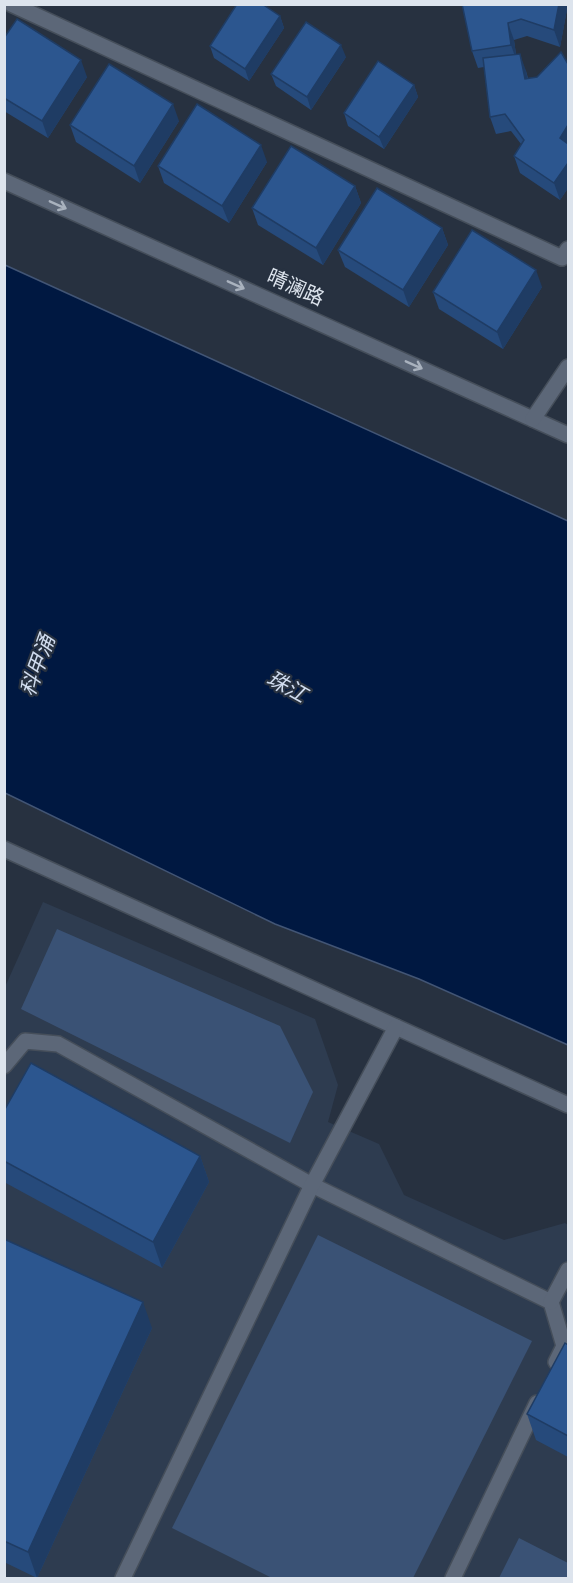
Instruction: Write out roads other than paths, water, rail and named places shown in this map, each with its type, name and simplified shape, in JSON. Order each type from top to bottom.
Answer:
[{"type":"street","points":[[10,4],[562,258],[568,249]]},
{"type":"street","name":"晴澜路","points":[[4,181],[568,435]]},
{"type":"street","points":[[533,419],[568,367]]},
{"type":"street","points":[[4,849],[568,1105]]},
{"type":"street","points":[[123,1578],[312,1185],[396,1027]]},
{"type":"street","points":[[4,1066],[25,1041],[58,1044],[312,1185],[551,1302]]},
{"type":"street","points":[[453,1578],[564,1346],[551,1302],[568,1269]]},
{"type":"water","points":[[5,265],[568,521],[568,1045],[419,979],[275,924],[5,793]]},
{"type":"water label","name":"科甲涌","points":[[39,666]]},
{"type":"water label","name":"珠江","points":[[286,688]]}]
